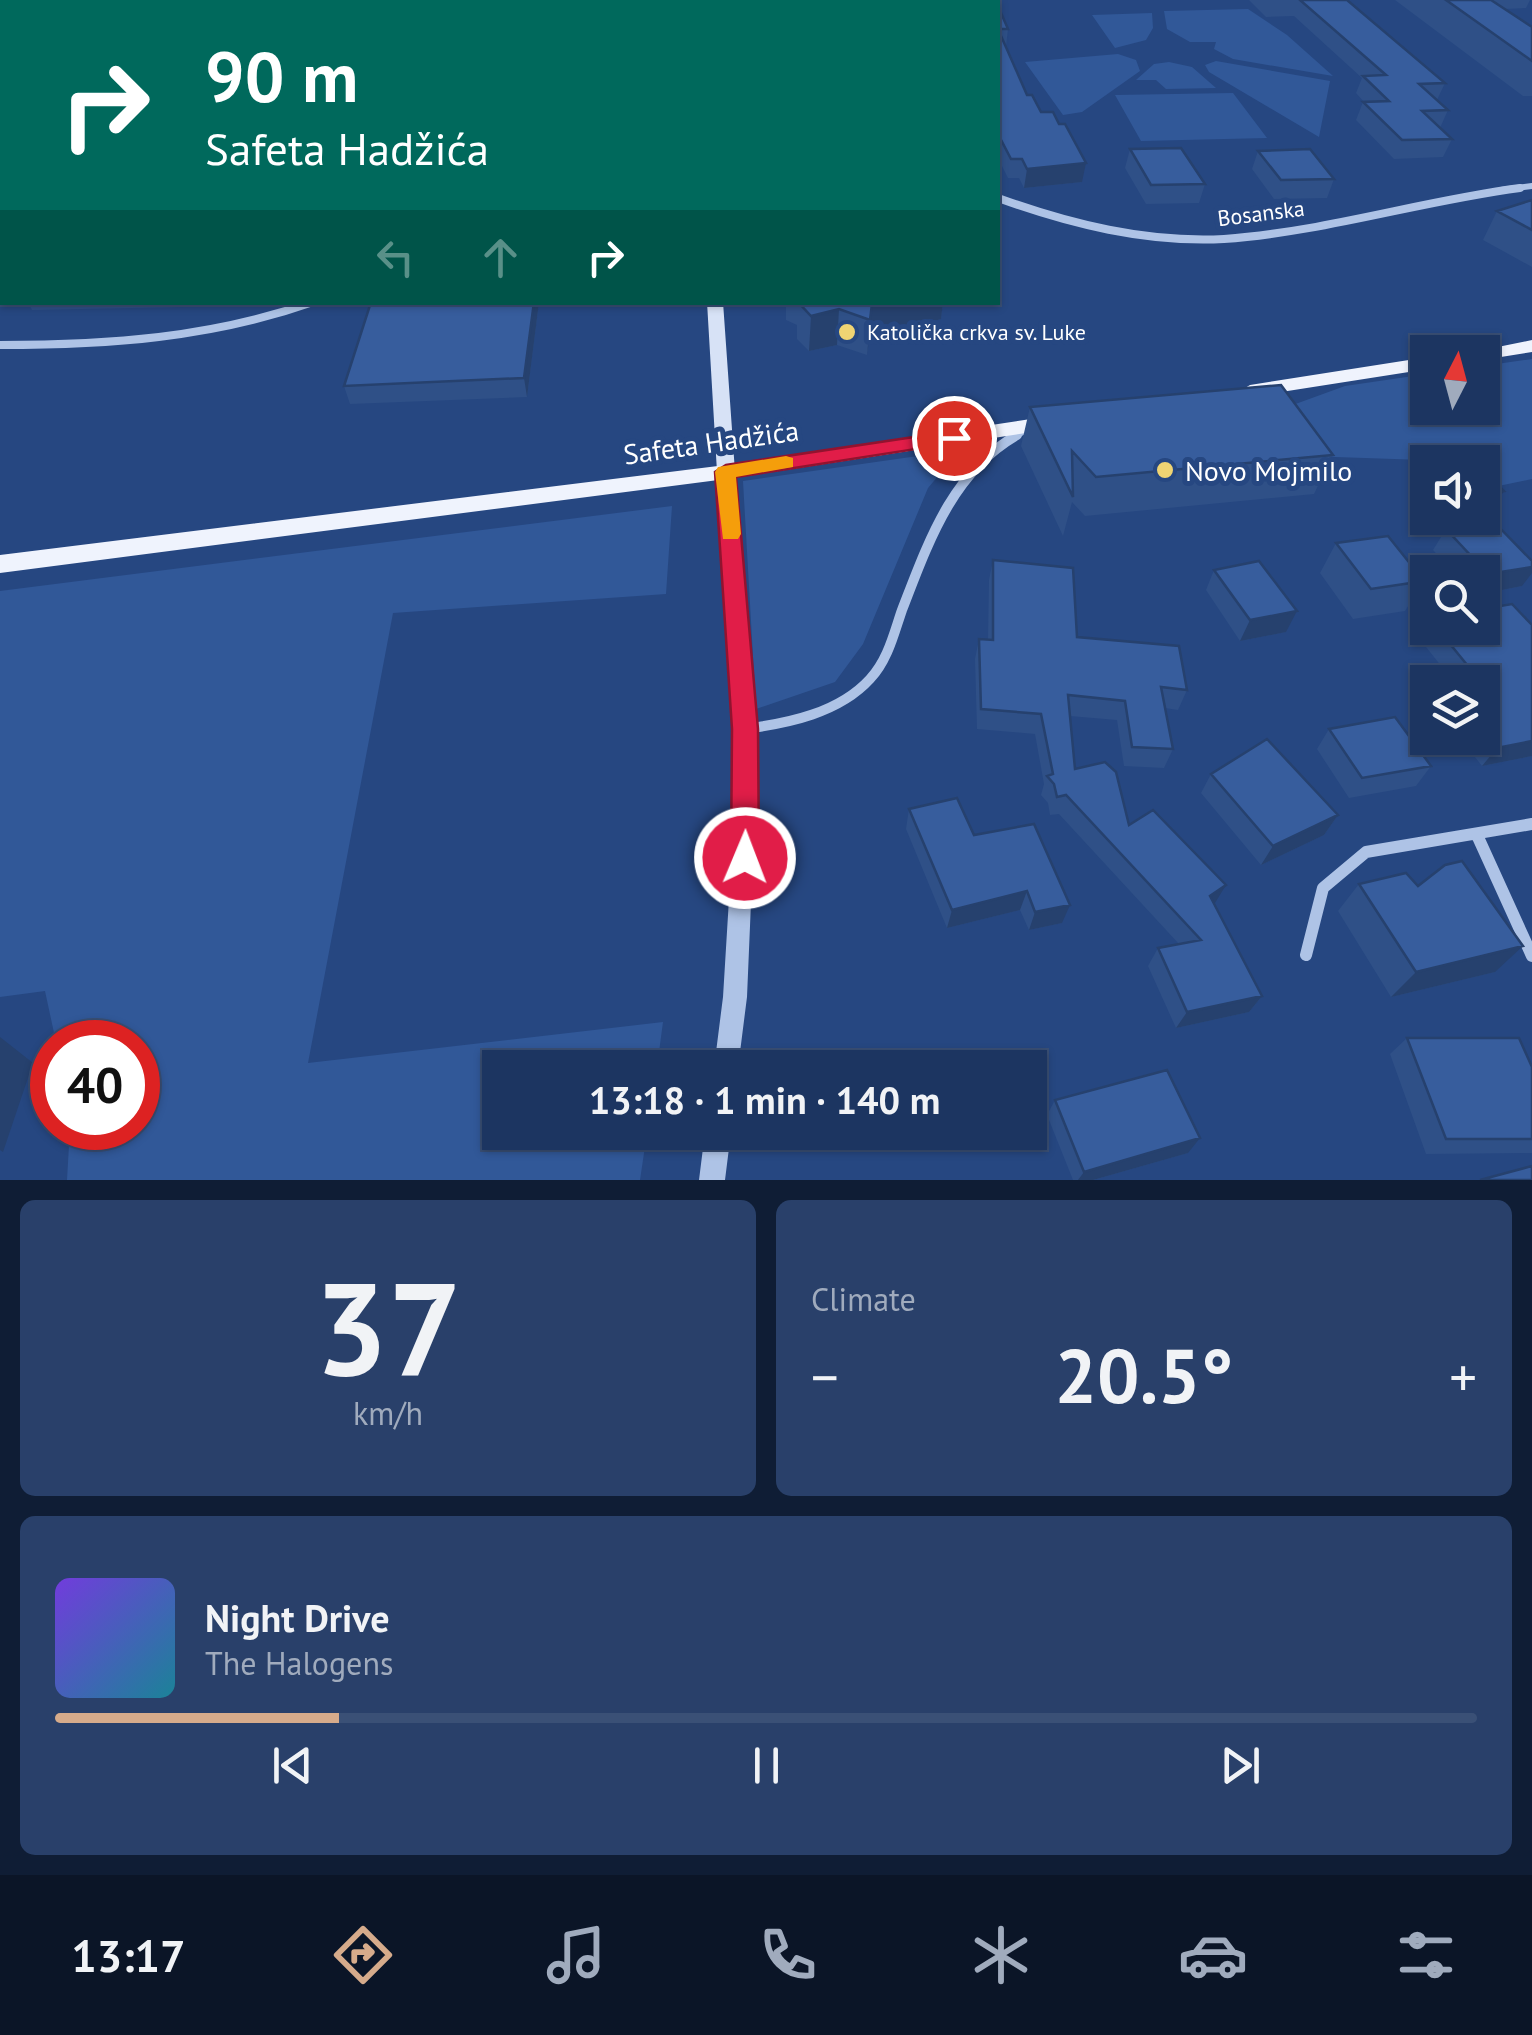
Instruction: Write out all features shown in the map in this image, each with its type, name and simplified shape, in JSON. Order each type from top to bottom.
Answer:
[{"type":"main road","points":[[715,305],[726,482]]},
{"type":"main road","points":[[1500,351],[1532,346]]},
{"type":"main road","points":[[1230,394],[1410,366]]},
{"type":"main road","name":"Safeta Hadžića","points":[[0,564],[726,482],[1086,418]]},
{"type":"street","name":"Bosanska","points":[[1000,199],[1078,224],[1182,238],[1250,236],[1532,186]]},
{"type":"street","points":[[0,345],[82,345],[207,334],[271,319],[306,305]]},
{"type":"street","points":[[745,729],[777,726],[809,714],[844,699],[870,678],[884,657],[924,553],[963,483],[984,456],[1030,426]]},
{"type":"street","points":[[726,482],[745,729],[745,858],[728,1050]]},
{"type":"street","points":[[1306,954],[1322,888],[1366,852],[1532,824]]},
{"type":"street","points":[[1476,835],[1532,956]]},
{"type":"street","points":[[712,1180],[716,1150]]},
{"type":"shaded area","points":[[1248,9],[1287,35],[1333,76],[1233,59],[1214,49],[1216,42],[1190,42],[1167,29],[1164,11]]},
{"type":"shaded area","points":[[1152,13],[1153,28],[1146,40],[1115,48],[1092,15]]},
{"type":"shaded area","points":[[1118,54],[1136,60],[1140,71],[1082,112],[1063,115],[1025,62]]},
{"type":"shaded area","points":[[1216,61],[1330,81],[1319,137],[1209,72],[1205,65]]},
{"type":"shaded area","points":[[1169,62],[1192,67],[1216,88],[1166,89],[1156,80],[1136,80],[1154,64]]},
{"type":"shaded area","points":[[1233,93],[1267,138],[1141,141],[1115,95]]},
{"type":"shaded area","points":[[1532,359],[1532,479],[1500,486],[1500,445],[1410,445],[1410,460],[1306,456],[1279,410],[1345,386],[1410,376],[1410,425],[1500,425],[1500,364]]},
{"type":"shaded area","points":[[960,450],[928,488],[863,644],[835,682],[756,709],[743,481]]},
{"type":"shaded area","points":[[672,506],[666,594],[393,613],[308,1063],[663,1022],[659,1050],[482,1050],[482,1150],[644,1150],[640,1180],[67,1180],[69,1150],[160,1150],[160,1020],[51,1020],[45,991],[0,997],[0,591]]},
{"type":"building","points":[[1300,0],[1347,0],[1445,83],[1419,84],[1448,110],[1422,111],[1452,139],[1402,140],[1363,102],[1389,101],[1363,76],[1386,75]]},
{"type":"building","points":[[1446,0],[1491,0],[1532,27],[1532,61]]},
{"type":"building","points":[[1000,11],[1008,29],[1000,29]]},
{"type":"building","points":[[1000,34],[1027,95],[1032,95],[1041,112],[1053,112],[1059,124],[1065,124],[1086,163],[1027,169],[1022,159],[1011,159],[1000,138]]},
{"type":"building","points":[[1181,148],[1205,184],[1151,185],[1130,149]]},
{"type":"building","points":[[1310,149],[1334,179],[1281,180],[1258,151]]},
{"type":"building","points":[[1532,200],[1532,230],[1497,211]]},
{"type":"building","points":[[370,305],[534,305],[524,378],[344,386]]},
{"type":"building","points":[[801,305],[872,305],[870,320],[839,309],[811,316]]},
{"type":"building","points":[[1281,385],[1333,455],[1096,477],[1072,451],[1073,497],[1030,407]]},
{"type":"building","points":[[1500,528],[1532,561],[1532,567],[1500,572],[1500,555],[1470,555],[1452,535],[1500,535]]},
{"type":"building","points":[[1388,536],[1410,564],[1410,583],[1371,589],[1336,543]]},
{"type":"building","points":[[993,560],[1073,568],[1077,637],[1179,646],[1187,690],[1161,687],[1173,749],[1132,747],[1125,701],[1068,695],[1075,769],[1105,762],[1116,772],[1129,825],[1153,810],[1226,885],[1210,896],[1262,996],[1187,1012],[1158,948],[1201,940],[1066,795],[1057,797],[1047,776],[1053,774],[1041,714],[981,709],[979,639],[993,640]]},
{"type":"building","points":[[1259,561],[1297,611],[1250,620],[1214,570]]},
{"type":"building","points":[[1512,604],[1532,625],[1532,741],[1500,747],[1500,665],[1467,665],[1451,645],[1500,645],[1500,606]]},
{"type":"building","points":[[1395,717],[1410,737],[1410,755],[1423,755],[1431,766],[1362,778],[1329,729]]},
{"type":"building","points":[[1267,739],[1338,815],[1273,846],[1211,774]]},
{"type":"building","points":[[957,798],[974,835],[1034,824],[1070,905],[1035,912],[1027,891],[952,910],[909,809]]},
{"type":"building","points":[[1462,861],[1523,946],[1416,972],[1359,884],[1406,873],[1418,886],[1445,865]]},
{"type":"building","points":[[1407,1038],[1519,1038],[1532,1067],[1532,1139],[1446,1139]]},
{"type":"building","points":[[1167,1070],[1200,1138],[1084,1172],[1055,1100]]},
{"type":"building","points":[[1532,1166],[1532,1180],[1480,1180]]},
{"type":"slow traffic","points":[[730,534],[726,472],[786,462]]},
{"type":"place","name":"Katolička crkva sv. Luke","points":[[847,332]]},
{"type":"place","name":"Novo Mojmilo","points":[[1165,470]]},
{"type":"route","points":[[745,858],[745,729],[726,472],[954,438]]}]
